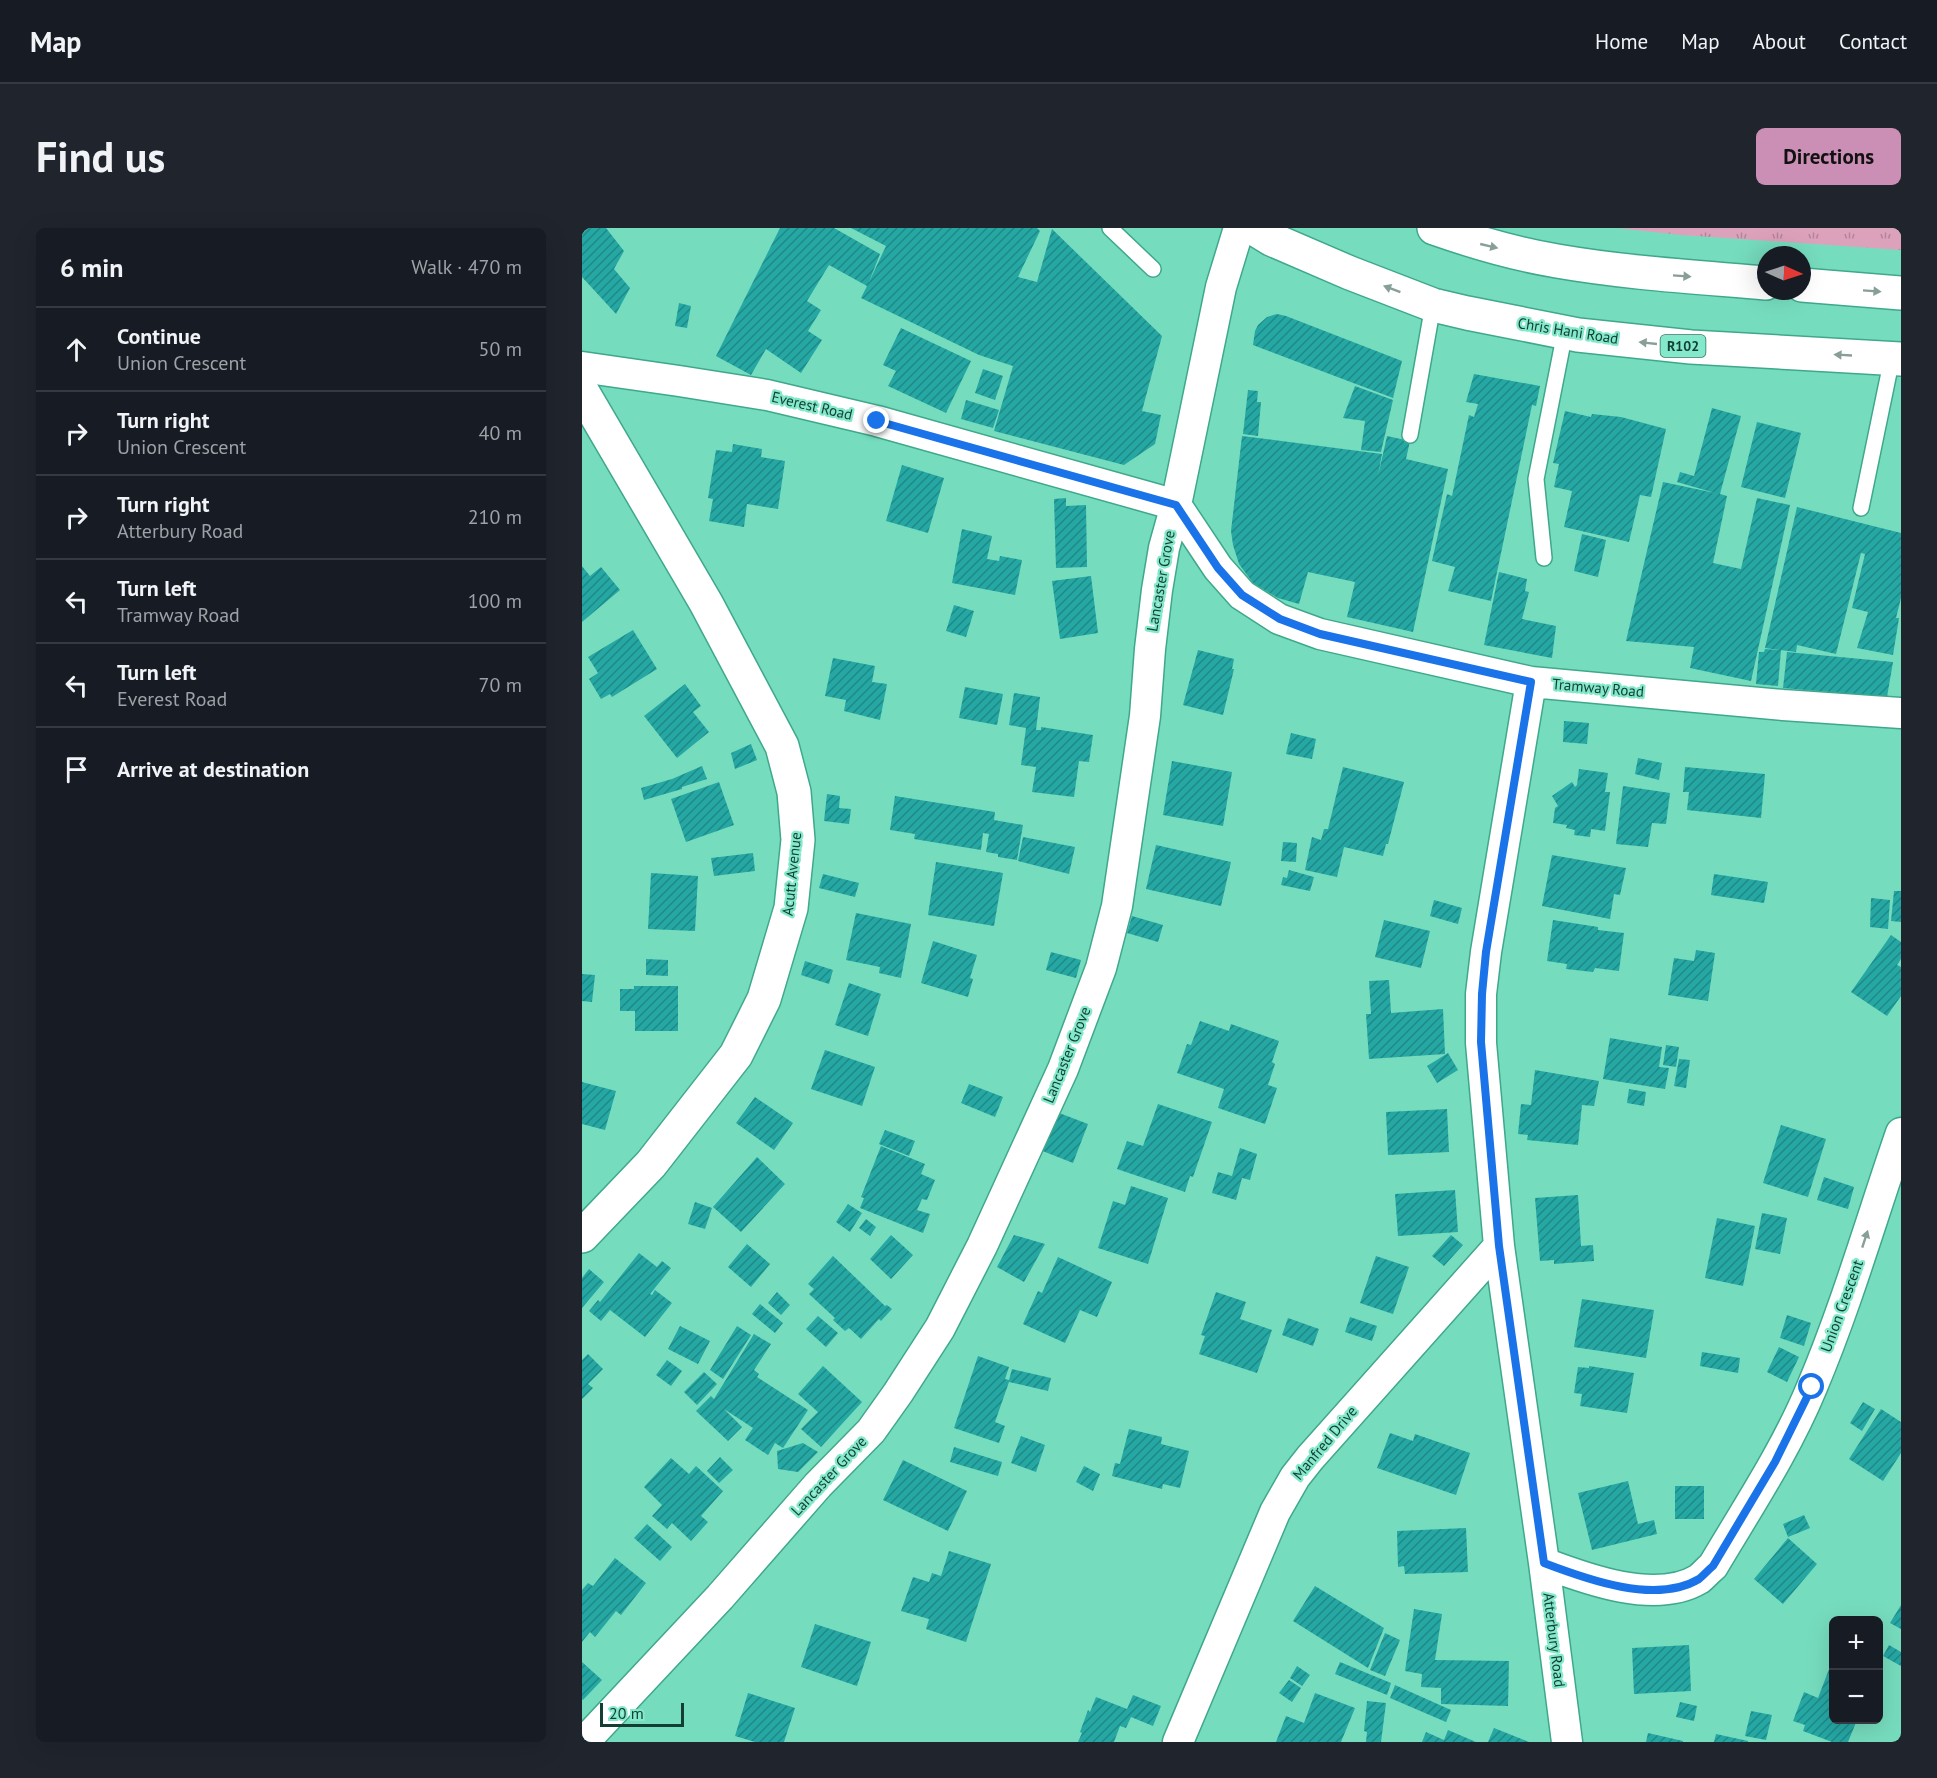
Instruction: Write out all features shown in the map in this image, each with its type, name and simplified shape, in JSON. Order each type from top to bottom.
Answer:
[{"type":"main road","name":"Chris Hani Road","points":[[1253,228],[1350,273],[1433,305],[1467,314],[1565,332],[1690,347],[1896,358]]},
{"type":"main road","points":[[1434,228],[1475,242],[1556,261],[1643,273],[1757,282]]},
{"type":"main road","points":[[1811,286],[1901,293]]},
{"type":"main road","name":"Acutt Avenue","points":[[582,391],[706,603],[782,746],[794,792],[798,840],[791,908],[764,999],[736,1055],[651,1164],[582,1236]]},
{"type":"street","name":"Lancaster Grove","points":[[584,1742],[720,1598],[818,1485],[871,1431],[898,1393],[939,1328],[982,1246],[1071,1051],[1101,968],[1117,906],[1145,716],[1157,590],[1164,548],[1176,505],[1221,287],[1239,228]]},
{"type":"street","name":"Everest Road","points":[[582,367],[767,395],[877,421],[1176,505]]},
{"type":"street","name":"Tramway Road","points":[[1176,505],[1218,568],[1242,595],[1280,619],[1320,634],[1531,682],[1783,705],[1901,713]]},
{"type":"street","name":"Atterbury Road","points":[[1531,682],[1486,952],[1481,1042],[1499,1246],[1567,1742]]},
{"type":"street","name":"Union Crescent","points":[[1544,1563],[1583,1578],[1625,1587],[1651,1589],[1687,1584],[1701,1578],[1713,1566],[1775,1462],[1812,1387],[1842,1310],[1901,1133]]},
{"type":"street","name":"Manfred Drive","points":[[1178,1742],[1275,1512],[1296,1477],[1310,1458],[1499,1246]]},
{"type":"lane","points":[[1110,228],[1153,268]]},
{"type":"lane","points":[[1410,435],[1433,305]]},
{"type":"lane","points":[[1544,558],[1536,479],[1565,332]]},
{"type":"lane","points":[[1860,507],[1896,358]]},
{"type":"green space","points":[[1617,228],[1901,228],[1901,250],[1681,235]]},
{"type":"building","points":[[582,228],[606,228],[624,251],[614,269],[630,288],[616,314],[582,277]]},
{"type":"building","points":[[780,228],[834,228],[880,254],[869,282],[886,246],[851,228],[1037,228],[1040,231],[1018,277],[1037,282],[1052,229],[1162,336],[1142,411],[1161,415],[1155,444],[1124,465],[994,431],[1013,366],[979,355],[861,298],[867,286],[829,265],[807,301],[821,310],[808,331],[822,340],[801,373],[766,349],[751,375],[716,356]]},
{"type":"building","points":[[679,303],[691,306],[687,328],[675,326]]},
{"type":"building","points":[[1277,314],[1402,361],[1393,398],[1253,345],[1258,325],[1267,317]]},
{"type":"building","points":[[901,328],[971,361],[946,413],[888,386],[896,371],[883,365]]},
{"type":"building","points":[[983,369],[1003,376],[995,400],[975,393]]},
{"type":"building","points":[[1474,374],[1540,386],[1536,406],[1532,405],[1491,601],[1448,591],[1455,567],[1432,561],[1447,494],[1452,496],[1469,415],[1474,417],[1478,404],[1466,402]]},
{"type":"building","points":[[1355,386],[1393,400],[1381,452],[1361,450],[1365,421],[1343,418]]},
{"type":"building","points":[[1248,390],[1258,391],[1257,402],[1261,402],[1258,436],[1243,434]]},
{"type":"building","points":[[966,400],[999,410],[993,428],[961,419]]},
{"type":"building","points":[[1712,408],[1741,416],[1720,494],[1727,496],[1713,563],[1741,569],[1757,498],[1790,505],[1751,681],[1690,668],[1694,647],[1626,641],[1663,482],[1715,493],[1677,482],[1680,472],[1694,476]]},
{"type":"building","points":[[1565,411],[1591,417],[1592,414],[1621,417],[1666,429],[1651,497],[1640,495],[1629,542],[1564,527],[1572,491],[1554,487],[1559,464],[1553,463]]},
{"type":"building","points":[[1757,422],[1801,433],[1785,498],[1741,487]]},
{"type":"building","points":[[1242,436],[1382,454],[1378,476],[1387,436],[1410,441],[1406,459],[1448,469],[1413,632],[1347,617],[1355,582],[1308,572],[1299,604],[1278,598],[1253,583],[1239,564],[1231,531]]},
{"type":"building","points":[[733,444],[762,449],[761,457],[785,461],[778,509],[747,504],[744,527],[709,521],[713,499],[708,498],[716,450],[732,452]]},
{"type":"building","points":[[902,465],[944,478],[928,533],[886,521]]},
{"type":"building","points":[[1066,498],[1066,506],[1086,505],[1087,567],[1056,568],[1054,499]]},
{"type":"building","points":[[1797,507],[1901,533],[1901,598],[1896,618],[1899,618],[1893,655],[1857,648],[1868,612],[1852,608],[1865,554],[1861,553],[1836,654],[1797,645],[1796,652],[1765,648]]},
{"type":"building","points":[[962,529],[992,536],[987,559],[999,561],[1000,556],[1022,560],[1015,595],[952,583]]},
{"type":"building","points":[[1582,534],[1606,540],[1598,577],[1574,571]]},
{"type":"building","points":[[582,566],[590,576],[601,567],[620,590],[582,622]]},
{"type":"building","points":[[1499,572],[1527,579],[1525,591],[1529,592],[1522,619],[1556,626],[1552,658],[1484,645]]},
{"type":"building","points":[[1091,576],[1098,633],[1060,639],[1052,581]]},
{"type":"building","points":[[954,605],[974,611],[966,637],[946,631]]},
{"type":"building","points":[[633,630],[657,669],[612,697],[610,694],[601,699],[589,679],[598,673],[588,657]]},
{"type":"building","points":[[1765,649],[1781,650],[1778,686],[1756,684],[1759,652],[1764,652]]},
{"type":"building","points":[[1198,650],[1234,659],[1232,669],[1234,669],[1223,715],[1183,705]]},
{"type":"building","points":[[1787,652],[1893,662],[1887,697],[1783,688]]},
{"type":"building","points":[[833,658],[875,666],[872,682],[887,684],[880,720],[844,711],[846,700],[825,696]]},
{"type":"building","points":[[685,684],[701,706],[693,712],[709,732],[677,758],[644,716]]},
{"type":"building","points":[[965,687],[1003,694],[997,725],[959,718]]},
{"type":"building","points":[[1014,693],[1040,697],[1036,730],[1041,730],[1041,727],[1093,735],[1089,762],[1079,761],[1074,797],[1032,792],[1036,767],[1021,765],[1026,728],[1009,725]]},
{"type":"building","points":[[1564,721],[1589,723],[1587,744],[1563,742]]},
{"type":"building","points":[[1291,733],[1316,739],[1312,759],[1286,754]]},
{"type":"building","points":[[751,744],[757,760],[735,769],[731,753]]},
{"type":"building","points":[[1638,758],[1662,763],[1659,780],[1635,774]]},
{"type":"building","points":[[1172,761],[1232,772],[1223,826],[1163,815]]},
{"type":"building","points":[[702,766],[707,779],[644,800],[641,788],[672,779]]},
{"type":"building","points":[[1343,767],[1404,782],[1383,856],[1344,847],[1337,877],[1305,870],[1312,837],[1321,840],[1324,829],[1328,829]]},
{"type":"building","points":[[1685,767],[1765,774],[1761,818],[1687,810],[1689,792],[1683,792]]},
{"type":"building","points":[[1579,769],[1608,773],[1605,792],[1610,792],[1605,831],[1591,829],[1590,837],[1574,835],[1575,830],[1566,828],[1567,825],[1553,823],[1555,808],[1558,806],[1552,796],[1572,782],[1575,787],[1577,785]]},
{"type":"building","points":[[719,782],[734,825],[686,842],[671,799]]},
{"type":"building","points":[[1623,786],[1670,793],[1666,824],[1652,823],[1648,847],[1616,844]]},
{"type":"building","points":[[827,794],[840,796],[839,808],[851,809],[849,824],[824,821]]},
{"type":"building","points":[[895,796],[995,812],[994,820],[1023,825],[1017,860],[998,857],[998,854],[986,852],[989,834],[983,833],[981,850],[914,839],[915,834],[890,830]]},
{"type":"building","points":[[1023,837],[1075,847],[1069,874],[1018,861]]},
{"type":"building","points":[[1283,842],[1297,843],[1296,862],[1281,861]]},
{"type":"building","points":[[1156,845],[1231,862],[1221,906],[1146,889]]},
{"type":"building","points":[[753,853],[755,871],[714,876],[711,858]]},
{"type":"building","points":[[1552,855],[1626,868],[1620,895],[1614,894],[1610,919],[1542,906]]},
{"type":"building","points":[[936,862],[1003,873],[994,926],[928,915]]},
{"type":"building","points":[[1289,870],[1314,877],[1310,891],[1281,885],[1283,877],[1287,878]]},
{"type":"building","points":[[651,873],[698,876],[695,931],[648,929]]},
{"type":"building","points":[[823,874],[859,883],[855,897],[819,888]]},
{"type":"building","points":[[1714,874],[1768,882],[1764,903],[1711,895]]},
{"type":"building","points":[[1894,891],[1901,891],[1901,922],[1891,921]]},
{"type":"building","points":[[1871,898],[1890,900],[1888,929],[1870,927]]},
{"type":"building","points":[[1434,900],[1462,908],[1458,924],[1430,916]]},
{"type":"building","points":[[856,913],[911,924],[901,978],[879,973],[880,967],[846,960]]},
{"type":"building","points":[[1132,916],[1163,925],[1158,942],[1127,933]]},
{"type":"building","points":[[1384,920],[1430,931],[1421,968],[1375,957]]},
{"type":"building","points":[[1553,920],[1624,933],[1619,971],[1595,968],[1593,972],[1566,969],[1567,964],[1547,961]]},
{"type":"building","points":[[1891,935],[1901,942],[1901,959],[1897,965],[1901,967],[1901,996],[1887,1016],[1851,992]]},
{"type":"building","points":[[933,941],[977,955],[970,978],[973,979],[968,997],[921,983]]},
{"type":"building","points":[[1696,950],[1715,953],[1708,1001],[1668,995],[1674,958],[1694,961]]},
{"type":"building","points":[[1051,952],[1081,960],[1076,978],[1046,970]]},
{"type":"building","points":[[646,959],[668,960],[668,976],[646,975]]},
{"type":"building","points":[[805,961],[833,970],[829,984],[801,975]]},
{"type":"building","points":[[582,974],[595,975],[592,1002],[582,1001]]},
{"type":"building","points":[[1389,980],[1391,1013],[1443,1009],[1445,1054],[1369,1059],[1366,1014],[1371,1014],[1369,981]]},
{"type":"building","points":[[849,983],[881,994],[868,1036],[835,1025]]},
{"type":"building","points":[[634,986],[678,986],[678,1031],[635,1031],[635,1011],[620,1011],[620,989],[634,989]]},
{"type":"building","points":[[1200,1021],[1229,1031],[1231,1024],[1279,1041],[1268,1085],[1277,1088],[1265,1124],[1218,1108],[1224,1089],[1177,1073],[1187,1044],[1191,1045]]},
{"type":"building","points":[[1610,1038],[1662,1047],[1659,1067],[1669,1068],[1665,1089],[1603,1079]]},
{"type":"building","points":[[1666,1045],[1679,1047],[1676,1067],[1663,1065]]},
{"type":"building","points":[[825,1050],[875,1067],[862,1106],[811,1089]]},
{"type":"building","points":[[1448,1053],[1458,1070],[1437,1083],[1427,1066]]},
{"type":"building","points":[[1679,1059],[1690,1060],[1686,1088],[1674,1086]]},
{"type":"building","points":[[1535,1070],[1599,1081],[1594,1106],[1582,1105],[1578,1145],[1527,1140],[1528,1135],[1518,1134],[1521,1104],[1531,1105]]},
{"type":"building","points":[[582,1082],[616,1091],[605,1130],[582,1124]]},
{"type":"building","points":[[969,1084],[1003,1097],[995,1117],[961,1103]]},
{"type":"building","points":[[1629,1089],[1646,1092],[1644,1106],[1627,1103]]},
{"type":"building","points":[[755,1097],[793,1123],[774,1150],[736,1123]]},
{"type":"building","points":[[1158,1104],[1212,1122],[1193,1177],[1190,1176],[1185,1192],[1117,1169],[1127,1141],[1143,1146]]},
{"type":"building","points":[[1447,1109],[1449,1152],[1388,1155],[1386,1112]]},
{"type":"building","points":[[1054,1111],[1088,1124],[1073,1163],[1040,1150]]},
{"type":"building","points":[[1781,1125],[1826,1139],[1808,1197],[1763,1183]]},
{"type":"building","points":[[885,1130],[915,1141],[909,1156],[879,1144]]},
{"type":"building","points":[[881,1146],[925,1164],[921,1174],[935,1180],[927,1200],[922,1199],[917,1210],[930,1214],[923,1233],[860,1208],[864,1198],[861,1197]]},
{"type":"building","points":[[1240,1148],[1257,1154],[1250,1180],[1242,1178],[1236,1200],[1212,1193],[1218,1172],[1232,1176]]},
{"type":"building","points":[[757,1157],[785,1184],[741,1232],[713,1207]]},
{"type":"building","points":[[1824,1177],[1854,1187],[1848,1209],[1817,1200]]},
{"type":"building","points":[[1131,1186],[1168,1198],[1148,1264],[1098,1248],[1113,1201],[1125,1205]]},
{"type":"building","points":[[1455,1190],[1458,1232],[1398,1236],[1395,1194]]},
{"type":"building","points":[[1578,1195],[1581,1246],[1593,1245],[1594,1261],[1554,1264],[1554,1260],[1540,1261],[1535,1198]]},
{"type":"building","points":[[695,1202],[712,1208],[705,1229],[688,1224]]},
{"type":"building","points":[[848,1204],[862,1213],[850,1232],[836,1222]]},
{"type":"building","points":[[1762,1213],[1787,1218],[1780,1254],[1755,1249]]},
{"type":"building","points":[[1717,1218],[1755,1226],[1743,1286],[1705,1278]]},
{"type":"building","points":[[866,1219],[876,1227],[870,1236],[859,1228]]},
{"type":"building","points":[[891,1235],[913,1255],[891,1279],[870,1259]]},
{"type":"building","points":[[1014,1235],[1045,1244],[1024,1282],[997,1267]]},
{"type":"building","points":[[1451,1235],[1463,1245],[1444,1266],[1432,1256]]},
{"type":"building","points":[[747,1244],[770,1264],[751,1287],[728,1267]]},
{"type":"building","points":[[639,1253],[657,1267],[662,1261],[671,1268],[650,1294],[652,1295],[655,1290],[672,1303],[645,1337],[610,1310],[601,1321],[589,1311],[598,1300],[600,1302]]},
{"type":"building","points":[[833,1256],[885,1306],[892,1309],[881,1321],[879,1319],[861,1339],[849,1328],[845,1331],[833,1320],[835,1318],[809,1294],[814,1289],[808,1284]]},
{"type":"building","points":[[1376,1256],[1409,1267],[1393,1314],[1360,1303]]},
{"type":"building","points":[[1058,1257],[1112,1282],[1097,1317],[1080,1310],[1065,1343],[1023,1324],[1038,1291],[1042,1293]]},
{"type":"building","points":[[589,1269],[604,1282],[582,1308],[582,1278]]},
{"type":"building","points":[[777,1292],[790,1305],[781,1315],[768,1303]]},
{"type":"building","points":[[1216,1292],[1246,1302],[1240,1319],[1272,1330],[1257,1373],[1199,1354],[1205,1336],[1201,1335]]},
{"type":"building","points":[[1582,1299],[1654,1310],[1646,1358],[1574,1347]]},
{"type":"building","points":[[760,1304],[783,1323],[775,1333],[752,1314]]},
{"type":"building","points":[[1787,1315],[1811,1323],[1804,1346],[1780,1338]]},
{"type":"building","points":[[818,1316],[838,1333],[826,1347],[806,1329]]},
{"type":"building","points":[[1350,1317],[1377,1326],[1372,1341],[1345,1332]]},
{"type":"building","points":[[1288,1318],[1319,1329],[1313,1346],[1282,1335]]},
{"type":"building","points":[[680,1326],[710,1341],[698,1364],[668,1349]]},
{"type":"building","points":[[737,1326],[751,1335],[723,1379],[710,1370]]},
{"type":"building","points":[[754,1334],[771,1344],[754,1370],[759,1374],[757,1377],[808,1410],[783,1448],[775,1443],[768,1455],[745,1440],[753,1428],[724,1409],[742,1427],[728,1441],[696,1411],[711,1396],[714,1399]]},
{"type":"building","points":[[1779,1347],[1799,1357],[1787,1382],[1767,1372]]},
{"type":"building","points":[[1702,1352],[1740,1358],[1738,1373],[1700,1366]]},
{"type":"building","points":[[588,1354],[603,1369],[588,1384],[593,1388],[582,1399],[582,1360]]},
{"type":"building","points":[[978,1356],[1009,1367],[1005,1379],[1009,1380],[1012,1369],[1051,1378],[1048,1391],[1009,1382],[995,1422],[1005,1426],[999,1443],[954,1428]]},
{"type":"building","points":[[667,1360],[682,1371],[671,1386],[656,1375]]},
{"type":"building","points":[[823,1366],[862,1402],[821,1447],[801,1429],[818,1412],[798,1394]]},
{"type":"building","points":[[1589,1366],[1634,1373],[1627,1413],[1580,1406],[1582,1394],[1574,1393],[1578,1367],[1589,1368]]},
{"type":"building","points":[[704,1372],[717,1384],[697,1405],[684,1392]]},
{"type":"building","points":[[1863,1402],[1875,1409],[1862,1431],[1850,1423]]},
{"type":"building","points":[[1881,1409],[1901,1422],[1901,1453],[1883,1481],[1849,1459]]},
{"type":"building","points":[[1129,1429],[1162,1437],[1161,1444],[1189,1451],[1180,1488],[1163,1484],[1162,1489],[1112,1476],[1115,1463],[1120,1464]]},
{"type":"building","points":[[1390,1433],[1413,1441],[1415,1434],[1470,1453],[1456,1495],[1377,1468]]},
{"type":"building","points":[[1021,1436],[1045,1445],[1036,1472],[1011,1463]]},
{"type":"building","points":[[803,1443],[818,1452],[798,1472],[778,1469],[777,1451]]},
{"type":"building","points":[[954,1447],[1002,1462],[998,1476],[950,1462]]},
{"type":"building","points":[[720,1457],[733,1470],[719,1483],[707,1471]]},
{"type":"building","points":[[671,1458],[689,1474],[696,1466],[723,1491],[701,1516],[708,1522],[691,1541],[672,1523],[667,1529],[652,1516],[662,1505],[644,1487]]},
{"type":"building","points":[[903,1460],[967,1491],[948,1531],[883,1500]]},
{"type":"building","points":[[1084,1466],[1100,1474],[1093,1491],[1076,1482]]},
{"type":"building","points":[[1628,1481],[1638,1524],[1654,1520],[1657,1534],[1592,1550],[1578,1493]]},
{"type":"building","points":[[1675,1486],[1704,1486],[1704,1519],[1675,1519]]},
{"type":"building","points":[[1804,1515],[1810,1528],[1788,1537],[1783,1524]]},
{"type":"building","points":[[647,1524],[672,1547],[660,1561],[634,1538]]},
{"type":"building","points":[[1466,1528],[1468,1572],[1405,1574],[1404,1566],[1398,1567],[1397,1531]]},
{"type":"building","points":[[1788,1538],[1817,1564],[1783,1604],[1754,1579]]},
{"type":"building","points":[[949,1551],[991,1564],[966,1642],[926,1629],[929,1619],[901,1611],[913,1577],[929,1582],[932,1573],[941,1576]]},
{"type":"building","points":[[615,1558],[646,1583],[621,1615],[616,1611],[595,1637],[590,1632],[582,1642],[582,1590],[588,1583],[593,1586]]},
{"type":"building","points":[[1315,1586],[1384,1628],[1368,1668],[1293,1621]]},
{"type":"building","points":[[1901,1605],[1901,1629],[1890,1623]]},
{"type":"building","points":[[1414,1609],[1442,1614],[1435,1660],[1509,1661],[1508,1706],[1441,1704],[1441,1688],[1421,1687],[1422,1674],[1405,1671]]},
{"type":"building","points":[[815,1624],[871,1642],[857,1686],[801,1667]]},
{"type":"building","points":[[1385,1633],[1400,1640],[1385,1676],[1370,1670]]},
{"type":"building","points":[[1689,1645],[1691,1691],[1634,1694],[1632,1648]]},
{"type":"building","points":[[1889,1645],[1901,1652],[1901,1666],[1883,1656]]},
{"type":"building","points":[[582,1662],[602,1680],[583,1700],[582,1699]]},
{"type":"building","points":[[1340,1662],[1391,1683],[1387,1695],[1335,1674]]},
{"type":"building","points":[[1297,1666],[1310,1675],[1302,1686],[1290,1678]]},
{"type":"building","points":[[1829,1669],[1829,1724],[1855,1724],[1848,1742],[1832,1742],[1803,1731],[1805,1725],[1793,1721],[1804,1692],[1818,1698]]},
{"type":"building","points":[[1289,1680],[1301,1688],[1292,1702],[1279,1693]]},
{"type":"building","points":[[1395,1685],[1451,1710],[1446,1722],[1390,1698]]},
{"type":"building","points":[[748,1693],[795,1708],[784,1742],[755,1742],[735,1736]]},
{"type":"building","points":[[1315,1693],[1355,1708],[1341,1742],[1276,1742],[1286,1716],[1304,1723]]},
{"type":"building","points":[[1133,1695],[1161,1706],[1153,1726],[1131,1717],[1126,1728],[1120,1726],[1114,1742],[1078,1742],[1088,1710],[1090,1712],[1096,1697],[1127,1709]]},
{"type":"building","points":[[1367,1701],[1386,1703],[1381,1742],[1366,1742],[1367,1732],[1364,1731]]},
{"type":"building","points":[[1680,1702],[1697,1706],[1694,1721],[1676,1717]]},
{"type":"building","points":[[1751,1711],[1772,1715],[1766,1740],[1745,1736]]},
{"type":"building","points":[[1494,1728],[1529,1742],[1488,1742]]},
{"type":"building","points":[[1448,1730],[1476,1742],[1422,1742],[1426,1732],[1444,1740]]},
{"type":"building","points":[[1648,1733],[1683,1741],[1683,1742],[1646,1742]]},
{"type":"building","points":[[1716,1734],[1748,1741],[1748,1742],[1714,1742]]},
{"type":"route","points":[[877,421],[1176,505],[1218,568],[1242,595],[1280,619],[1320,634],[1531,682],[1486,952],[1481,1042],[1499,1246],[1544,1563],[1583,1578],[1625,1587],[1670,1588],[1701,1578],[1713,1566],[1775,1462],[1812,1387]]}]
